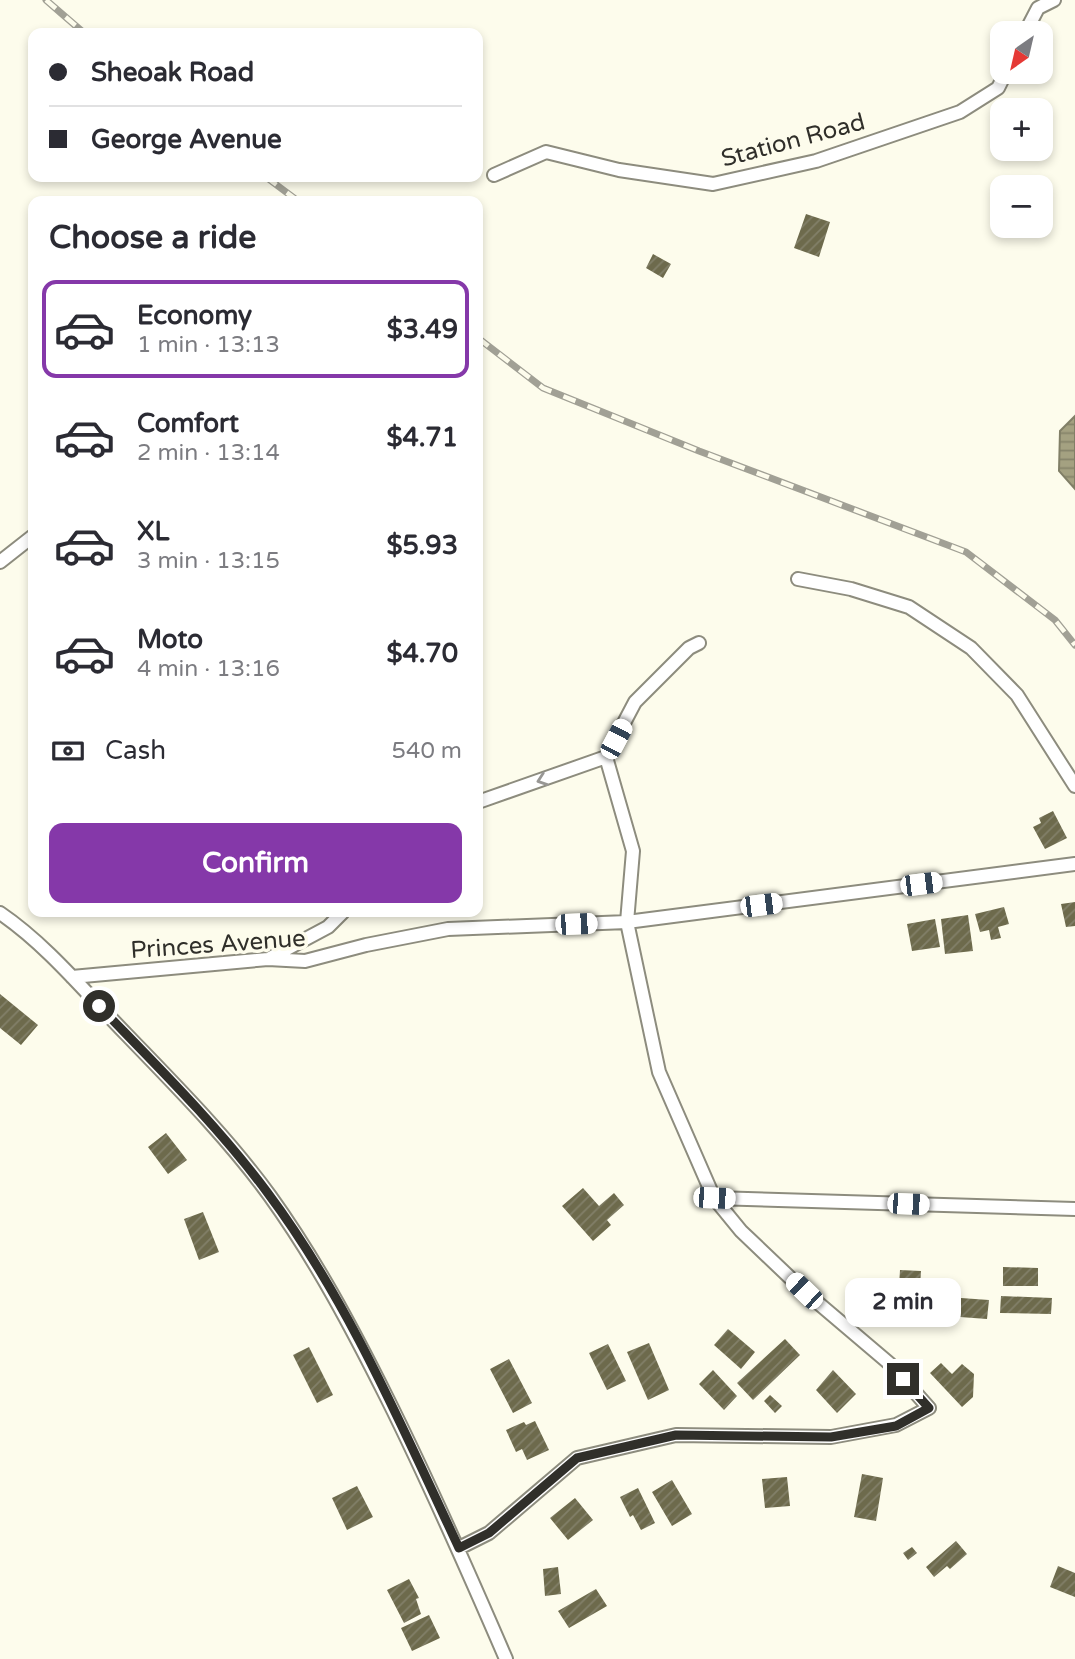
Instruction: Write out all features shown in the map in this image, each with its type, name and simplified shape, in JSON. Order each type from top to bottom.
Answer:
[{"type":"street","points":[[1032,21],[1038,8],[1054,0]]},
{"type":"street","name":"Station Road","points":[[494,175],[547,152],[619,170],[713,184],[816,161],[960,112],[999,88],[1001,84]]},
{"type":"street","points":[[0,562],[28,540]]},
{"type":"street","points":[[798,579],[851,589],[909,607],[971,648],[1017,695],[1075,786]]},
{"type":"street","points":[[483,800],[606,757],[635,702],[689,648],[699,643]]},
{"type":"street","points":[[459,1548],[489,1533],[577,1458],[676,1435],[831,1437],[896,1426],[929,1408],[890,1364],[804,1291],[741,1231],[714,1198],[659,1072],[627,922],[633,851],[606,757]]},
{"type":"street","name":"Princes Avenue","points":[[72,977],[268,959],[305,961],[448,929],[627,922],[1075,864]]},
{"type":"street","points":[[0,912],[17,924],[72,977],[215,1128],[243,1160],[290,1224],[356,1336],[459,1548],[506,1659]]},
{"type":"street","points":[[268,959],[328,927],[339,917]]},
{"type":"street","points":[[714,1198],[1075,1209]]},
{"type":"shaded area","points":[[1075,416],[1075,489],[1059,471],[1060,431]]},
{"type":"building","points":[[806,214],[830,222],[819,257],[794,248]]},
{"type":"building","points":[[653,254],[671,264],[663,278],[646,268]]},
{"type":"building","points":[[1053,811],[1067,838],[1045,849],[1033,827],[1041,823],[1039,818]]},
{"type":"building","points":[[1075,902],[1075,926],[1066,927],[1061,904]]},
{"type":"building","points":[[1004,907],[1009,924],[998,927],[1001,938],[991,940],[989,930],[980,932],[975,914]]},
{"type":"building","points":[[968,915],[973,951],[945,954],[941,919]]},
{"type":"building","points":[[935,919],[940,947],[912,951],[907,924]]},
{"type":"building","points":[[0,994],[38,1025],[21,1045],[0,1028]]},
{"type":"building","points":[[166,1133],[187,1160],[168,1174],[148,1147]]},
{"type":"building","points":[[583,1188],[599,1206],[614,1193],[624,1205],[607,1220],[611,1225],[593,1241],[562,1206]]},
{"type":"building","points":[[203,1212],[219,1252],[199,1260],[184,1219]]},
{"type":"building","points":[[1003,1267],[1038,1268],[1038,1286],[1003,1286]]},
{"type":"building","points":[[900,1270],[921,1271],[919,1303],[898,1302]]},
{"type":"building","points":[[854,1281],[888,1281],[887,1314],[869,1313],[870,1302],[853,1301]]},
{"type":"building","points":[[928,1296],[954,1298],[952,1321],[926,1319]]},
{"type":"building","points":[[1001,1296],[1052,1298],[1051,1314],[1000,1313]]},
{"type":"building","points":[[961,1298],[989,1300],[987,1319],[960,1317]]},
{"type":"building","points":[[728,1329],[755,1352],[741,1369],[714,1345]]},
{"type":"building","points":[[785,1339],[800,1355],[753,1400],[737,1383]]},
{"type":"building","points":[[649,1343],[669,1390],[648,1400],[627,1352]]},
{"type":"building","points":[[608,1344],[626,1381],[607,1390],[589,1353]]},
{"type":"building","points":[[309,1347],[333,1395],[317,1403],[293,1355]]},
{"type":"building","points":[[509,1359],[532,1403],[513,1413],[490,1369]]},
{"type":"building","points":[[941,1363],[952,1374],[962,1364],[974,1374],[973,1397],[962,1407],[930,1373]]},
{"type":"building","points":[[713,1370],[737,1396],[724,1410],[699,1384]]},
{"type":"building","points":[[833,1370],[856,1394],[837,1413],[816,1390]]},
{"type":"building","points":[[770,1395],[782,1406],[775,1413],[764,1401]]},
{"type":"building","points":[[535,1421],[549,1450],[527,1460],[522,1449],[516,1452],[506,1430],[524,1422],[526,1425]]},
{"type":"building","points":[[862,1474],[883,1478],[876,1521],[854,1517]]},
{"type":"building","points":[[787,1477],[790,1506],[765,1508],[762,1479]]},
{"type":"building","points":[[672,1480],[692,1514],[672,1526],[652,1492]]},
{"type":"building","points":[[357,1486],[373,1517],[347,1530],[332,1498]]},
{"type":"building","points":[[638,1488],[655,1523],[641,1530],[633,1515],[630,1517],[620,1497]]},
{"type":"building","points":[[575,1498],[593,1520],[568,1540],[550,1518]]},
{"type":"building","points":[[956,1541],[967,1554],[950,1569],[947,1566],[934,1577],[926,1567]]},
{"type":"building","points":[[912,1547],[917,1553],[908,1560],[903,1553]]},
{"type":"building","points":[[1058,1566],[1075,1573],[1075,1597],[1050,1587]]},
{"type":"building","points":[[558,1567],[561,1594],[545,1596],[543,1569]]},
{"type":"building","points":[[409,1579],[419,1598],[416,1599],[421,1614],[404,1623],[387,1590]]},
{"type":"building","points":[[596,1589],[607,1606],[569,1628],[558,1611]]},
{"type":"building","points":[[429,1615],[440,1638],[412,1651],[401,1628]]},
{"type":"railway","points":[[46,0],[78,28]]},
{"type":"railway","points":[[273,182],[291,196]]},
{"type":"railway","points":[[483,342],[543,388],[699,451],[966,552],[1055,620],[1075,645]]},
{"type":"route","points":[[99,1006],[229,1144],[290,1224],[356,1336],[459,1548],[489,1533],[577,1458],[676,1435],[831,1437],[896,1426],[929,1408],[903,1379]]}]
